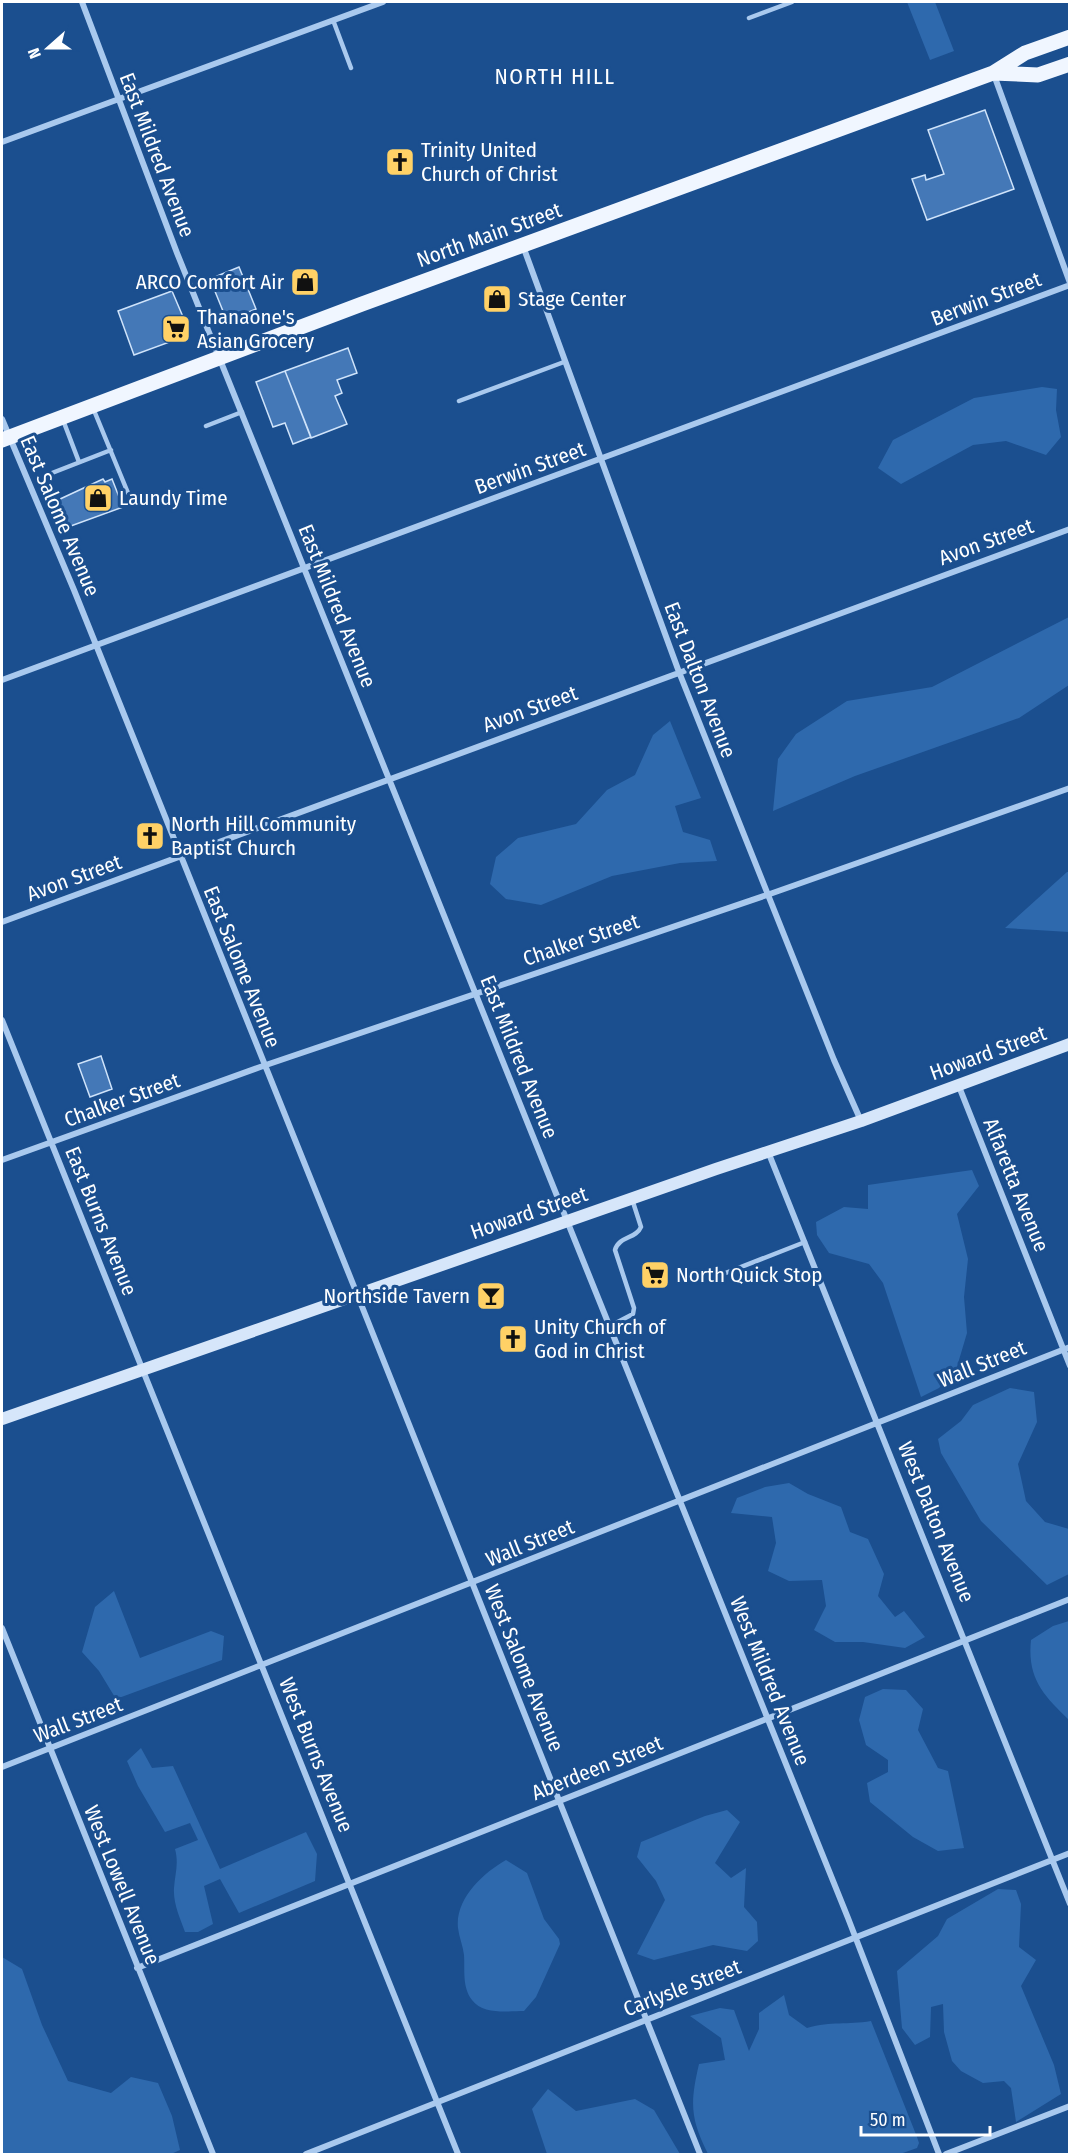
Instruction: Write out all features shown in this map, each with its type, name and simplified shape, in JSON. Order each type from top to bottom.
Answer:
[{"type":"main road","name":"North Main Street","points":[[5,439],[220,357],[993,73],[1025,53],[1070,37]]},
{"type":"main road","name":"North Main Street","points":[[993,73],[1038,75],[1070,64]]},
{"type":"main road","name":"Howard Street","points":[[2,1419],[568,1220],[769,1154],[1070,1044]]},
{"type":"street","name":"East Mildred Avenue","points":[[82,2],[117,99],[568,1220]]},
{"type":"street","points":[[2,142],[383,2]]},
{"type":"street","points":[[993,73],[1070,284]]},
{"type":"street","name":"East Dalton Avenue","points":[[523,245],[679,672],[767,895],[861,1121]]},
{"type":"street","name":"Berwin Street","points":[[2,680],[1070,284]]},
{"type":"street","name":"East Salome Avenue","points":[[2,419],[5,439],[95,645],[263,1066],[357,1294]]},
{"type":"street","name":"Avon Street","points":[[2,922],[1070,529]]},
{"type":"street","name":"Chalker Street","points":[[2,1160],[263,1066],[767,895],[1070,788]]},
{"type":"street","name":"East Burns Avenue","points":[[2,1020],[142,1369]]},
{"type":"street","name":"Alfaretta Avenue","points":[[957,1084],[1066,1348],[1070,1366]]},
{"type":"street","name":"West Dalton Avenue","points":[[769,1154],[1070,1904]]},
{"type":"street","name":"West Mildred Avenue","points":[[568,1220],[856,1938],[939,2154]]},
{"type":"street","name":"West Salome Avenue","points":[[357,1294],[645,2021],[700,2154]]},
{"type":"street","name":"Wall Street","points":[[2,1767],[472,1584],[1066,1348]]},
{"type":"street","name":"West Burns Avenue","points":[[142,1369],[439,2101],[458,2154]]},
{"type":"street","name":"Aberdeen Street","points":[[137,1968],[1070,1599]]},
{"type":"street","name":"West Lowell Avenue","points":[[2,1628],[213,2154]]},
{"type":"street","name":"Carlysle Street","points":[[306,2154],[1070,1853]]},
{"type":"street","points":[[946,2154],[1070,2106]]},
{"type":"lane","points":[[749,18],[792,2]]},
{"type":"lane","points":[[333,20],[351,68]]},
{"type":"lane","points":[[459,401],[564,362]]},
{"type":"lane","points":[[92,406],[128,494]]},
{"type":"lane","points":[[206,426],[242,412]]},
{"type":"lane","points":[[62,417],[79,462]]},
{"type":"lane","points":[[52,473],[111,450]]},
{"type":"lane","points":[[610,1326],[633,1314],[634,1308],[615,1250],[620,1242],[636,1234],[641,1227],[632,1198]]},
{"type":"lane","points":[[718,1276],[805,1242]]},
{"type":"shaded area","points":[[907,2],[935,2],[954,51],[930,60]]},
{"type":"shaded area","points":[[1042,387],[1057,389],[1056,410],[1061,437],[1046,455],[1006,441],[973,445],[901,484],[878,468],[893,440],[974,398]]},
{"type":"shaded area","points":[[1069,617],[1069,685],[1019,718],[855,776],[773,811],[778,759],[796,734],[847,701],[932,687]]},
{"type":"shaded area","points":[[670,721],[701,798],[675,806],[683,832],[710,840],[717,861],[680,863],[612,876],[541,905],[506,899],[490,884],[496,857],[518,838],[576,824],[607,790],[635,775],[653,735]]},
{"type":"shaded area","points":[[1069,872],[1069,932],[1005,928]]},
{"type":"shaded area","points":[[972,1170],[979,1186],[957,1214],[968,1259],[964,1297],[967,1333],[956,1370],[939,1388],[921,1397],[883,1283],[869,1264],[829,1253],[817,1235],[816,1222],[844,1207],[868,1209],[868,1185]]},
{"type":"shaded area","points":[[1010,1388],[1034,1392],[1037,1422],[1018,1464],[1026,1501],[1045,1522],[1069,1529],[1069,1574],[1047,1585],[981,1521],[941,1453],[938,1439],[961,1421],[973,1405]]},
{"type":"shaded area","points":[[789,1483],[808,1494],[841,1507],[850,1532],[868,1539],[884,1574],[878,1596],[895,1617],[904,1611],[925,1637],[905,1648],[863,1642],[835,1642],[814,1630],[826,1606],[822,1580],[789,1581],[768,1571],[776,1543],[772,1517],[731,1513],[737,1498],[765,1487]]},
{"type":"shaded area","points":[[114,1591],[140,1658],[211,1631],[224,1636],[222,1660],[116,1699],[99,1671],[82,1652],[95,1607]]},
{"type":"shaded area","points":[[1070,1621],[1069,1720],[1044,1694],[1034,1675],[1030,1653],[1031,1640],[1053,1626]]},
{"type":"shaded area","points":[[883,1689],[906,1690],[923,1709],[918,1730],[938,1768],[948,1771],[964,1848],[938,1851],[913,1837],[870,1802],[867,1783],[888,1772],[888,1760],[866,1745],[859,1720],[865,1697]]},
{"type":"shaded area","points":[[141,1748],[152,1768],[173,1766],[220,1869],[306,1832],[317,1854],[315,1881],[239,1913],[220,1879],[204,1886],[213,1924],[198,1932],[185,1932],[175,1899],[177,1864],[175,1849],[198,1840],[190,1823],[165,1832],[138,1786],[127,1761]]},
{"type":"shaded area","points":[[727,1810],[740,1822],[715,1863],[731,1878],[746,1868],[744,1907],[757,1922],[758,1941],[747,1951],[713,1945],[654,1960],[637,1954],[665,1900],[656,1881],[637,1857],[641,1842],[705,1816]]},
{"type":"shaded area","points":[[506,1860],[527,1873],[544,1919],[559,1939],[560,1944],[536,1997],[524,2011],[489,2010],[472,2000],[465,1984],[464,1955],[458,1928],[461,1907],[472,1888],[488,1872]]},
{"type":"shaded area","points":[[998,1889],[1016,1890],[1021,1904],[1019,1947],[1036,1960],[1021,1986],[1054,2065],[1061,2094],[1016,2122],[1011,2088],[1004,2081],[983,2083],[961,2071],[952,2061],[944,2032],[943,2004],[931,2007],[930,2037],[915,2045],[902,2028],[897,1971],[938,1936],[947,1919]]},
{"type":"shaded area","points":[[2,1957],[22,1969],[42,2025],[68,2081],[111,2093],[131,2077],[158,2083],[172,2116],[180,2150],[171,2154],[2,2154]]},
{"type":"shaded area","points":[[784,1995],[789,2015],[807,2028],[871,2021],[917,2137],[919,2143],[917,2148],[900,2154],[708,2154],[693,2110],[696,2078],[699,2064],[725,2060],[721,2038],[690,2016],[720,2008],[734,2010],[749,2051],[759,2029],[759,2013]]},
{"type":"shaded area","points":[[548,2089],[576,2111],[635,2099],[654,2110],[680,2154],[547,2154],[532,2109]]},
{"type":"building","points":[[985,110],[1014,189],[927,220],[912,179],[925,175],[926,180],[944,174],[928,130]]},
{"type":"building","points":[[239,267],[256,309],[227,321],[210,279]]},
{"type":"building","points":[[172,291],[189,331],[186,336],[134,355],[118,311]]},
{"type":"building","points":[[348,348],[357,373],[337,380],[342,393],[335,396],[347,424],[311,438],[285,371]]},
{"type":"building","points":[[285,371],[311,437],[293,444],[285,423],[273,427],[256,382]]},
{"type":"building","points":[[103,479],[105,482],[112,479],[123,507],[68,527],[58,500]]},
{"type":"building","points":[[101,1056],[112,1089],[90,1097],[78,1064]]},
{"type":"place","name":"Trinity United Church of Christ","points":[[400,162]]},
{"type":"place","name":"ARCO Comfort Air","points":[[305,282]]},
{"type":"place","name":"Stage Center","points":[[497,299]]},
{"type":"place","name":"Thanaone's Asian Grocery","points":[[176,329]]},
{"type":"place","name":"Laundy Time","points":[[98,498]]},
{"type":"place","name":"North Hill Community Baptist Church","points":[[150,836]]},
{"type":"place","name":"North Quick Stop","points":[[655,1275]]},
{"type":"place","name":"Northside Tavern","points":[[491,1296]]},
{"type":"place","name":"Unity Church of God in Christ","points":[[513,1339]]},
{"type":"district","name":"NORTH HILL","points":[[555,76]]}]
